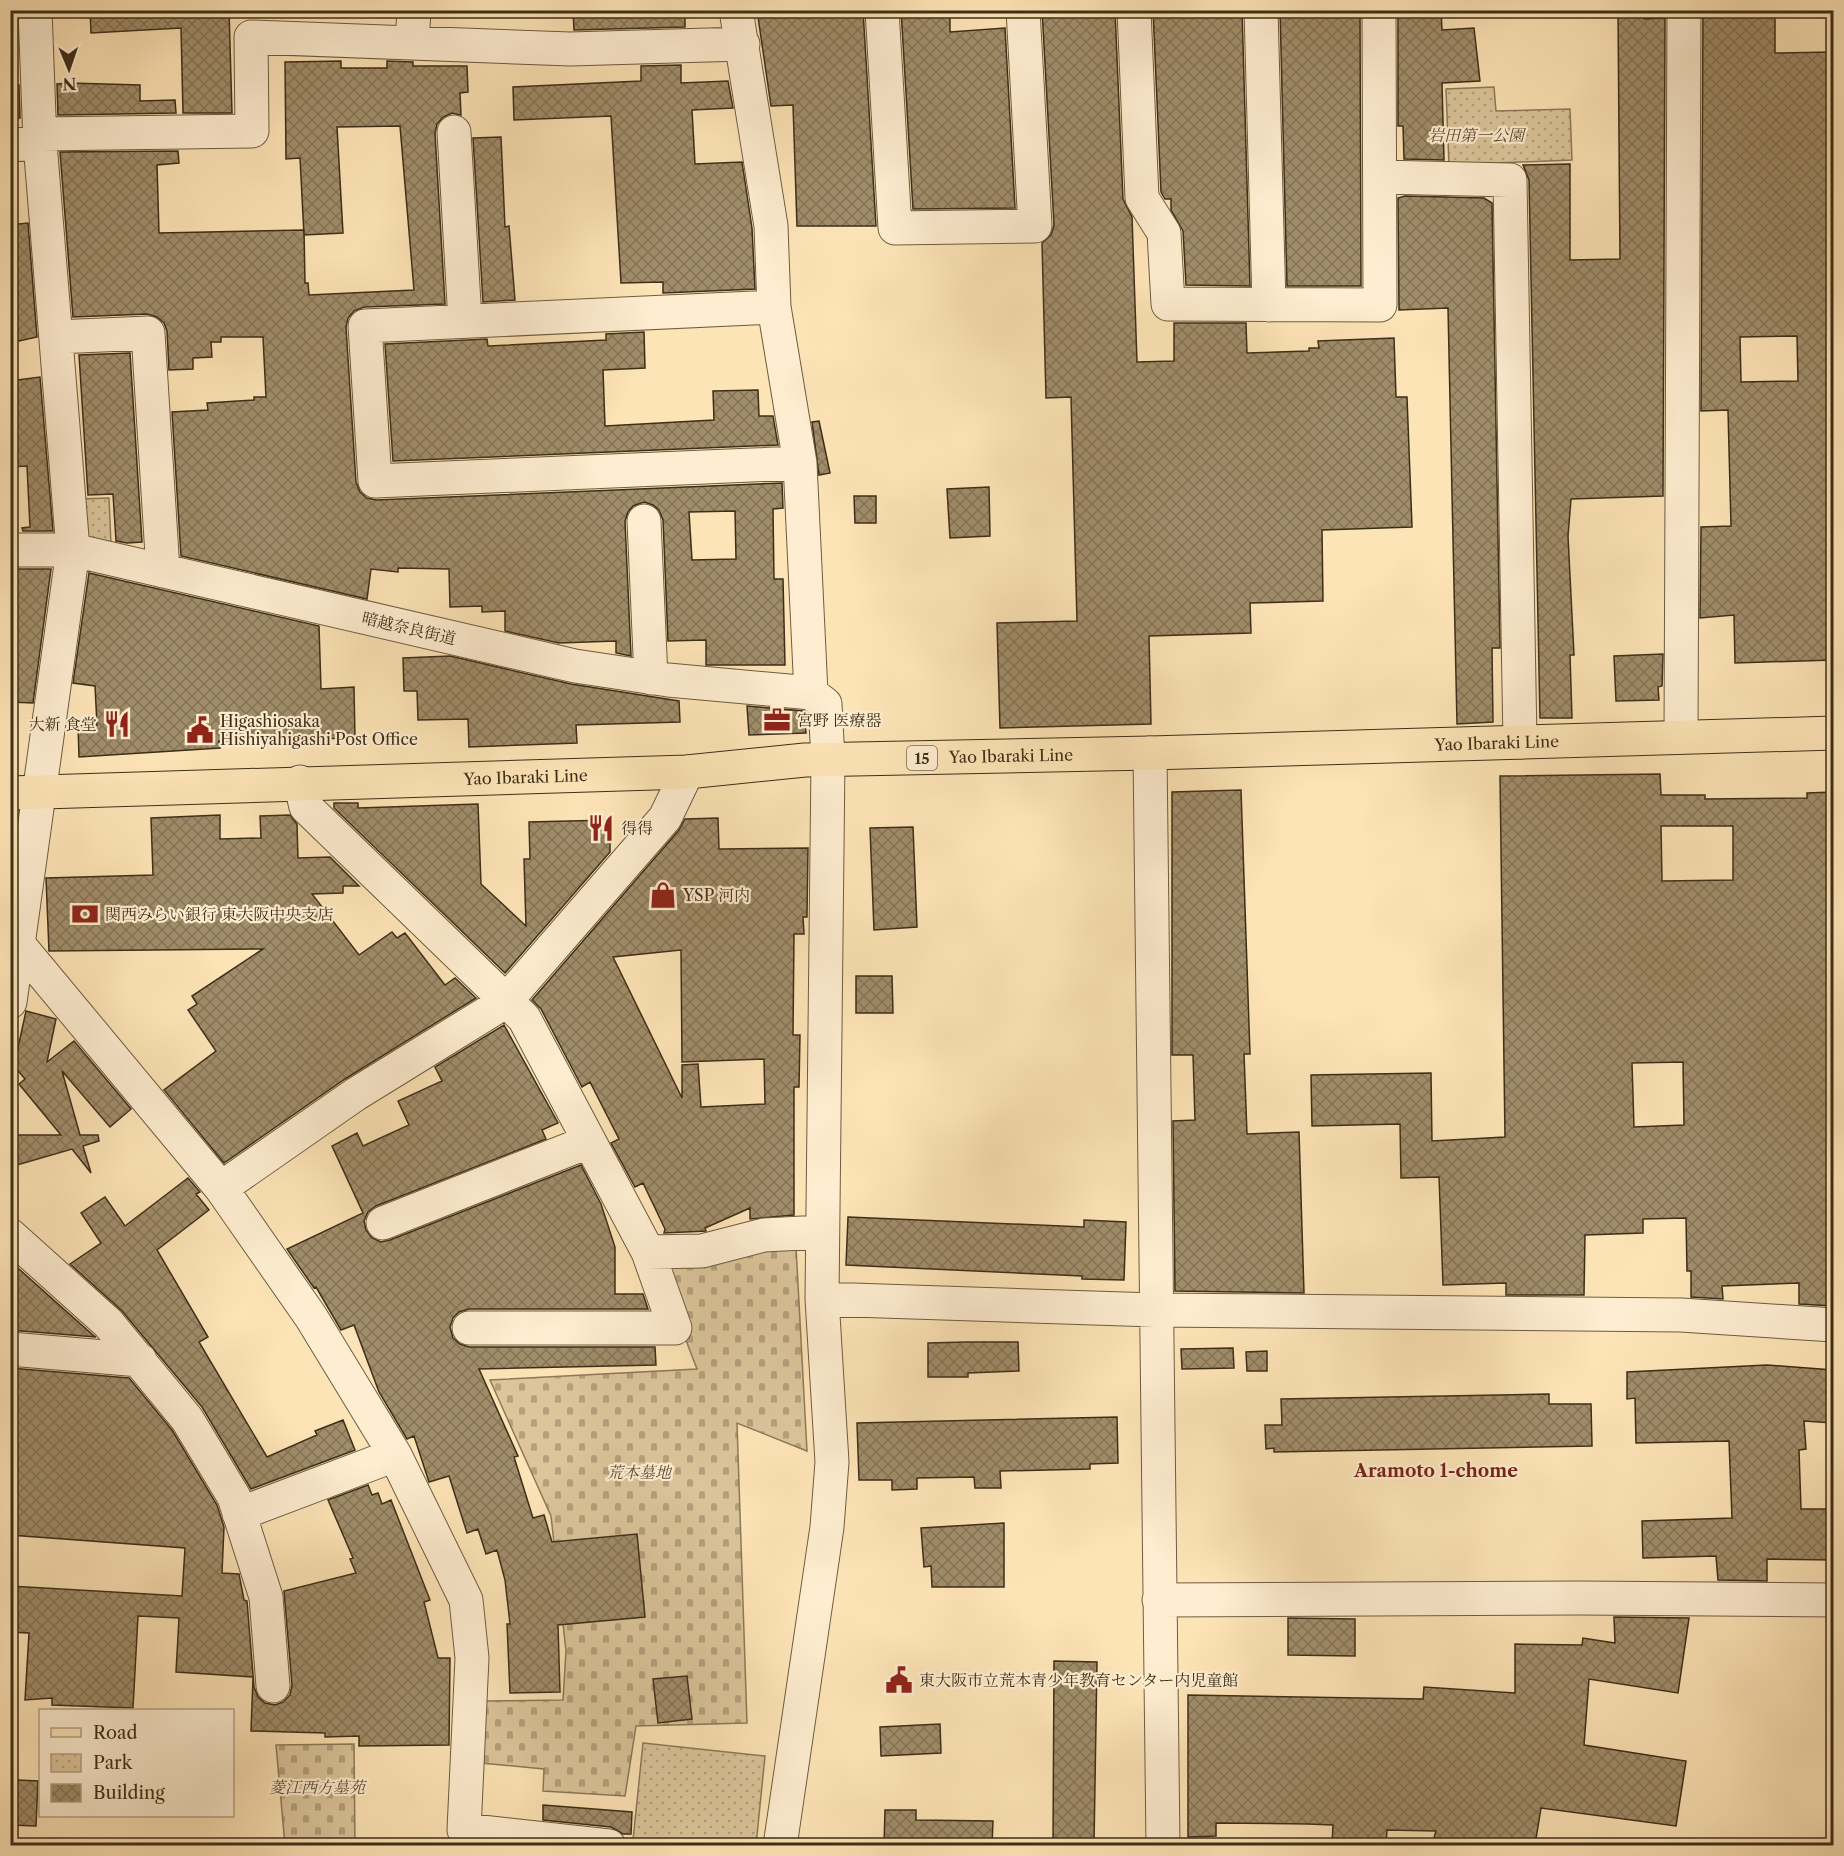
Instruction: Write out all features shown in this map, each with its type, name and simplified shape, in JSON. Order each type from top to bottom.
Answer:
[{"type":"main road","name":"Yao Ibaraki Line","points":[[26,792],[687,772],[828,759],[1150,753],[1833,733]]},
{"type":"street","points":[[10,1002],[19,945],[26,792],[73,550],[56,337],[30,140],[35,10]]},
{"type":"street","points":[[412,43],[414,10]]},
{"type":"street","points":[[736,10],[771,226],[774,306],[800,463],[811,693],[825,704],[828,759],[822,1299],[832,1462],[827,1527],[780,1845]]},
{"type":"street","points":[[882,10],[895,228],[1035,226],[1023,10]]},
{"type":"street","points":[[1134,10],[1142,198],[1164,233],[1168,304],[1380,305],[1379,10]]},
{"type":"street","points":[[1261,10],[1269,305]]},
{"type":"street","points":[[1682,737],[1684,10]]},
{"type":"street","points":[[30,140],[252,131],[251,37],[570,49],[743,44]]},
{"type":"street","points":[[454,132],[465,321]]},
{"type":"street","points":[[1380,177],[1510,180],[1520,742]]},
{"type":"street","points":[[774,306],[365,326],[375,481],[800,463]]},
{"type":"street","points":[[56,337],[148,333],[163,572]]},
{"type":"street","points":[[644,521],[651,678]]},
{"type":"street","name":"暗越奈良街道","points":[[10,550],[73,550],[575,666],[651,678],[811,693]]},
{"type":"street","points":[[1150,753],[1163,1845]]},
{"type":"street","points":[[221,1188],[356,1094],[505,1002],[665,818],[687,772]]},
{"type":"street","points":[[300,782],[306,807],[524,1018],[648,1252],[675,1328],[469,1328]]},
{"type":"street","points":[[19,945],[221,1188],[311,1317],[395,1455],[466,1600],[472,1658],[464,1838],[609,1845]]},
{"type":"street","points":[[383,1223],[588,1142]]},
{"type":"street","points":[[648,1252],[702,1251],[764,1235],[822,1232]]},
{"type":"street","points":[[10,1235],[108,1323],[140,1360],[187,1419],[234,1497],[266,1596],[273,1686]]},
{"type":"street","points":[[822,1299],[1155,1310],[1681,1315],[1833,1325]]},
{"type":"street","points":[[10,1349],[140,1360]]},
{"type":"street","points":[[239,1514],[395,1455]]},
{"type":"street","points":[[1159,1610],[1579,1598],[1833,1600]]},
{"type":"green space","name":"岩田第一公園","points":[[1494,87],[1496,111],[1570,109],[1572,160],[1449,165],[1446,89]]},
{"type":"green space","points":[[109,498],[111,545],[88,539],[78,499]]},
{"type":"green space","name":"荒本墓地","points":[[796,1247],[807,1451],[737,1423],[747,1723],[636,1726],[625,1796],[543,1791],[544,1769],[481,1763],[482,1701],[563,1700],[566,1651],[551,1516],[490,1380],[697,1369],[658,1267]]},
{"type":"green space","points":[[643,1743],[765,1756],[756,1845],[679,1846],[633,1840]]},
{"type":"green space","name":"菱江西方墓苑","points":[[354,1744],[355,1845],[285,1845],[276,1745]]},
{"type":"building","points":[[90,10],[229,10],[232,113],[183,113],[181,28],[91,33]]},
{"type":"building","points":[[573,10],[685,10],[685,27],[574,30]]},
{"type":"building","points":[[757,10],[863,10],[876,226],[797,226],[793,105],[771,106]]},
{"type":"building","points":[[901,10],[950,10],[950,32],[1005,28],[1015,208],[913,209]]},
{"type":"building","points":[[1042,10],[1115,10],[1123,199],[1132,217],[1137,362],[1174,361],[1174,323],[1246,323],[1247,353],[1309,351],[1309,348],[1319,348],[1318,341],[1394,338],[1396,397],[1407,397],[1412,527],[1322,530],[1323,601],[1250,603],[1251,633],[1149,636],[1151,724],[1000,728],[997,623],[1077,621],[1071,397],[1046,398],[1042,243],[1051,235],[1054,225]]},
{"type":"building","points":[[1153,10],[1242,10],[1250,286],[1186,285],[1183,231],[1171,210],[1171,199],[1165,199],[1161,192]]},
{"type":"building","points":[[1280,10],[1360,10],[1361,286],[1287,286]]},
{"type":"building","points":[[1398,10],[1441,10],[1442,30],[1474,28],[1480,81],[1442,83],[1444,160],[1404,159],[1403,126],[1398,126]]},
{"type":"building","points":[[1618,10],[1644,10],[1644,19],[1665,18],[1663,496],[1571,499],[1568,536],[1574,655],[1570,655],[1572,718],[1540,718],[1529,180],[1523,165],[1570,164],[1570,260],[1620,259]]},
{"type":"building","points":[[1703,10],[1775,10],[1775,53],[1833,52],[1833,660],[1735,663],[1734,615],[1700,618],[1701,527],[1731,526],[1728,410],[1701,411]],"holes":[[[1797,336],[1798,381],[1741,382],[1740,337]]]},
{"type":"building","points":[[341,61],[341,68],[387,68],[387,61],[413,62],[413,66],[467,66],[468,92],[460,93],[461,115],[452,113],[443,117],[437,124],[435,133],[445,304],[364,307],[354,311],[348,318],[346,327],[356,482],[360,492],[367,498],[376,500],[782,483],[783,508],[773,509],[774,579],[783,579],[785,665],[706,665],[706,640],[668,641],[663,520],[659,510],[644,502],[633,506],[625,521],[631,656],[616,653],[616,641],[559,643],[505,631],[505,611],[482,612],[482,606],[450,607],[449,569],[398,568],[398,572],[371,569],[367,599],[181,556],[172,412],[208,410],[207,403],[266,397],[263,337],[221,337],[221,342],[211,342],[212,357],[193,358],[193,369],[169,370],[167,331],[164,323],[157,317],[147,314],[73,317],[60,152],[178,151],[179,163],[157,165],[159,233],[304,230],[300,158],[286,159],[285,62]],"holes":[[[400,126],[414,290],[309,295],[308,283],[305,283],[304,235],[343,233],[337,127]],[[735,511],[736,559],[692,560],[689,512]]]},
{"type":"building","points":[[681,65],[681,83],[728,81],[733,108],[692,110],[695,164],[742,162],[752,228],[755,289],[663,293],[663,282],[621,283],[611,116],[514,120],[513,87],[641,81],[641,66]]},
{"type":"building","points":[[57,84],[140,85],[140,101],[175,100],[176,113],[58,115]]},
{"type":"building","points":[[10,85],[19,85],[20,118],[10,118]]},
{"type":"building","points":[[501,137],[505,227],[509,226],[515,300],[483,302],[473,138]]},
{"type":"building","points":[[1405,196],[1484,198],[1492,203],[1500,648],[1492,648],[1493,722],[1457,724],[1448,308],[1399,310],[1398,198]]},
{"type":"building","points":[[28,223],[37,337],[10,343],[10,225]]},
{"type":"building","points":[[644,332],[645,368],[603,370],[605,426],[714,420],[713,391],[758,390],[759,416],[773,416],[778,445],[393,461],[385,344],[487,339],[488,346],[606,340],[606,334]]},
{"type":"building","points":[[130,353],[142,542],[127,543],[116,541],[113,494],[88,495],[79,355]]},
{"type":"building","points":[[40,377],[53,531],[23,531],[22,528],[30,527],[27,466],[10,467],[10,381]]},
{"type":"building","points":[[819,421],[830,473],[819,475],[812,422]]},
{"type":"building","points":[[989,487],[990,536],[950,538],[947,489]]},
{"type":"building","points":[[854,496],[876,496],[876,523],[855,523]]},
{"type":"building","points":[[15,569],[51,569],[33,703],[10,702],[10,621]]},
{"type":"building","points":[[89,573],[319,626],[321,689],[354,687],[355,738],[219,741],[220,748],[79,757],[78,726],[97,725],[95,686],[73,683]]},
{"type":"building","points":[[1663,654],[1662,686],[1658,687],[1659,700],[1616,701],[1614,656]]},
{"type":"building","points":[[450,656],[571,684],[679,701],[680,722],[576,725],[577,743],[469,747],[468,719],[418,720],[417,691],[404,691],[403,658]]},
{"type":"building","name":"宮野 医療器","points":[[747,706],[804,711],[806,733],[749,735]]},
{"type":"building","points":[[1660,774],[1661,795],[1705,795],[1705,799],[1807,798],[1807,793],[1833,792],[1833,1306],[1799,1304],[1799,1283],[1722,1286],[1723,1299],[1691,1297],[1691,1271],[1687,1271],[1686,1218],[1643,1219],[1643,1233],[1585,1235],[1584,1295],[1506,1295],[1506,1283],[1443,1285],[1439,1177],[1401,1178],[1400,1124],[1312,1126],[1311,1075],[1431,1073],[1432,1141],[1505,1137],[1500,776]],"holes":[[[1661,826],[1733,826],[1733,880],[1662,881]],[[1683,1062],[1684,1125],[1634,1127],[1632,1063]]]},
{"type":"building","points":[[1241,790],[1250,1054],[1244,1054],[1247,1134],[1299,1132],[1304,1293],[1175,1291],[1173,1121],[1195,1120],[1193,1055],[1172,1055],[1172,792]]},
{"type":"building","points":[[334,803],[358,803],[358,808],[478,804],[481,884],[526,926],[524,859],[530,859],[529,822],[610,820],[610,852],[505,973],[334,808]]},
{"type":"building","points":[[220,815],[220,839],[261,838],[260,816],[290,815],[297,824],[298,858],[330,857],[359,886],[343,886],[343,893],[312,894],[359,955],[392,932],[397,938],[405,933],[445,985],[455,978],[476,998],[345,1079],[224,1163],[164,1090],[216,1051],[188,1010],[197,1004],[192,996],[263,949],[49,951],[46,878],[153,875],[151,818]]},
{"type":"building","points":[[718,818],[719,849],[808,848],[807,917],[803,917],[804,934],[794,934],[793,1035],[800,1035],[799,1087],[794,1087],[794,1215],[750,1219],[750,1208],[705,1228],[706,1231],[664,1233],[665,1229],[643,1183],[635,1187],[611,1143],[619,1139],[590,1082],[582,1087],[541,1009],[532,1000],[679,830],[685,819]],"holes":[[[681,950],[682,1062],[764,1059],[765,1104],[701,1107],[698,1064],[682,1065],[682,1098],[613,957]]]},
{"type":"building","points":[[913,827],[917,927],[874,930],[870,828]]},
{"type":"building","points":[[856,976],[892,976],[893,1013],[856,1013]]},
{"type":"building","points":[[26,1011],[56,1019],[47,1062],[74,1041],[131,1109],[110,1127],[62,1071],[80,1135],[98,1135],[99,1141],[83,1146],[91,1173],[72,1149],[10,1167],[10,1135],[61,1135],[19,1084],[25,1079],[14,1066]]},
{"type":"building","points":[[504,1025],[558,1123],[542,1130],[546,1139],[376,1206],[368,1212],[364,1221],[366,1230],[372,1238],[381,1242],[390,1240],[581,1165],[601,1204],[615,1247],[615,1294],[643,1294],[648,1309],[469,1309],[459,1312],[453,1318],[450,1327],[453,1338],[469,1347],[655,1347],[656,1365],[479,1369],[518,1456],[514,1457],[533,1518],[544,1515],[552,1542],[637,1534],[645,1617],[558,1625],[560,1692],[510,1693],[507,1624],[510,1624],[505,1580],[497,1550],[486,1554],[478,1529],[467,1533],[449,1476],[429,1482],[414,1436],[407,1439],[379,1392],[354,1325],[341,1330],[316,1287],[314,1288],[287,1249],[363,1213],[332,1146],[357,1133],[363,1146],[409,1125],[398,1101],[442,1081],[435,1067]]},
{"type":"building","points":[[188,1178],[200,1192],[196,1194],[209,1210],[157,1250],[208,1337],[199,1342],[267,1457],[317,1435],[315,1431],[343,1420],[355,1450],[251,1489],[202,1407],[122,1311],[70,1264],[101,1243],[81,1213],[105,1197],[125,1226]]},
{"type":"building","points":[[848,1217],[1084,1227],[1084,1220],[1126,1222],[1124,1280],[846,1265]]},
{"type":"building","points":[[10,1261],[94,1336],[96,1337],[10,1330]]},
{"type":"building","points":[[1018,1342],[1019,1371],[968,1373],[968,1377],[928,1377],[928,1343]]},
{"type":"building","points":[[1233,1348],[1234,1368],[1182,1369],[1181,1349]]},
{"type":"building","points":[[1267,1351],[1267,1371],[1247,1371],[1246,1352]]},
{"type":"building","points":[[1767,1365],[1833,1370],[1833,1423],[1804,1421],[1806,1449],[1799,1450],[1801,1509],[1833,1509],[1833,1560],[1767,1559],[1767,1581],[1718,1580],[1716,1556],[1643,1558],[1642,1521],[1732,1518],[1729,1441],[1636,1443],[1635,1398],[1627,1399],[1627,1372]]},
{"type":"building","points":[[10,1368],[129,1378],[172,1430],[217,1505],[224,1527],[222,1573],[239,1574],[244,1600],[247,1601],[254,1687],[258,1697],[265,1703],[275,1705],[283,1702],[290,1695],[292,1685],[284,1591],[356,1573],[350,1559],[353,1558],[328,1500],[368,1485],[372,1495],[378,1493],[382,1504],[391,1500],[430,1600],[424,1602],[438,1658],[450,1658],[449,1745],[359,1746],[359,1736],[325,1737],[325,1733],[251,1731],[253,1677],[176,1672],[179,1618],[138,1616],[133,1708],[52,1705],[52,1698],[25,1700],[29,1633],[10,1632],[10,1586],[182,1596],[185,1548],[10,1535]]},
{"type":"building","points":[[1549,1394],[1549,1404],[1591,1404],[1592,1446],[1274,1452],[1274,1448],[1266,1449],[1265,1425],[1282,1425],[1281,1399]]},
{"type":"building","points":[[1117,1417],[1118,1463],[1090,1464],[1090,1469],[1000,1471],[1001,1488],[975,1488],[974,1477],[917,1478],[917,1489],[892,1490],[892,1480],[859,1480],[857,1423]]},
{"type":"building","points":[[1004,1523],[1004,1587],[932,1587],[931,1566],[924,1567],[921,1528]]},
{"type":"building","points":[[1614,1617],[1689,1618],[1678,1693],[1589,1679],[1584,1745],[1686,1761],[1676,1826],[1541,1808],[1535,1845],[1432,1845],[1436,1831],[1387,1830],[1386,1845],[1332,1845],[1333,1825],[1308,1824],[1216,1823],[1216,1836],[1188,1837],[1188,1695],[1423,1699],[1424,1687],[1515,1693],[1515,1644],[1582,1645],[1583,1638],[1615,1643]]},
{"type":"building","points":[[1288,1618],[1355,1619],[1355,1656],[1288,1655]]},
{"type":"building","points":[[1054,1661],[1097,1662],[1094,1845],[1053,1845]]},
{"type":"building","points":[[687,1676],[692,1719],[658,1723],[653,1679]]},
{"type":"building","points":[[940,1724],[941,1753],[881,1756],[880,1727]]},
{"type":"building","points":[[17,1780],[38,1781],[36,1826],[10,1825],[10,1791],[16,1791]]},
{"type":"building","points":[[543,1805],[632,1812],[631,1834],[623,1834],[611,1827],[543,1820]]},
{"type":"building","points":[[885,1810],[916,1810],[916,1820],[993,1821],[992,1845],[884,1845]]},
{"type":"place","name":"宮野 医療器","points":[[777,720]]},
{"type":"place","name":"大新 食堂","points":[[117,724]]},
{"type":"place","name":"Higashiosaka Hishiyahigashi Post Office","points":[[200,730]]},
{"type":"place","name":"得得","points":[[601,828]]},
{"type":"place","name":"YSP 河内","points":[[663,895]]},
{"type":"place","name":"関西みらい銀行 東大阪中央支店","points":[[85,914]]},
{"type":"place","name":"東大阪市立荒本青少年教育センター内児童館","points":[[899,1680]]},
{"type":"district","name":"Aramoto 1-chome","points":[[1436,1471]]}]
